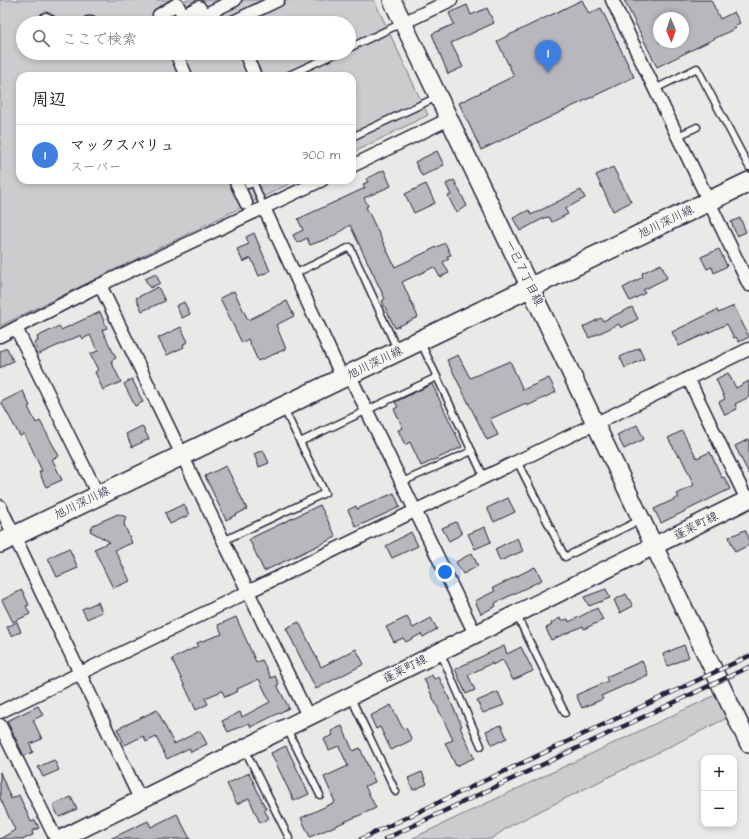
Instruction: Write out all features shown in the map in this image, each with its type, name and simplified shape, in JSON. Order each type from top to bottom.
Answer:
[{"type":"main road","name":"旭川深川線","points":[[7,539],[749,182]]},
{"type":"street","points":[[159,16],[177,4],[183,16],[199,7],[204,15],[235,0]]},
{"type":"street","points":[[245,16],[278,0]]},
{"type":"street","name":"一已７丁目線","points":[[392,0],[749,744]]},
{"type":"street","points":[[403,23],[451,0]]},
{"type":"street","points":[[612,0],[749,285]]},
{"type":"street","points":[[179,60],[184,72]]},
{"type":"street","points":[[247,60],[253,72]]},
{"type":"street","points":[[356,164],[449,119]]},
{"type":"street","points":[[237,184],[246,204]]},
{"type":"street","points":[[0,336],[100,286],[314,184]]},
{"type":"street","points":[[264,208],[294,274],[346,377],[367,410],[475,634]]},
{"type":"street","points":[[100,286],[225,540],[309,718]]},
{"type":"street","points":[[16,328],[98,495]]},
{"type":"street","points":[[0,712],[749,349]]},
{"type":"street","points":[[688,378],[748,499]]},
{"type":"street","name":"蓬莱町線","points":[[61,839],[287,729],[748,499]]},
{"type":"street","points":[[0,506],[7,539],[80,673],[141,801]]},
{"type":"street","points":[[0,725],[56,839]]},
{"type":"lane","points":[[356,45],[403,23]]},
{"type":"lane","points":[[296,72],[322,60]]},
{"type":"lane","points":[[655,89],[697,68],[749,167]]},
{"type":"lane","points":[[356,135],[438,96]]},
{"type":"lane","points":[[678,136],[697,127]]},
{"type":"lane","points":[[254,184],[264,208]]},
{"type":"lane","points":[[294,274],[350,247],[398,352]]},
{"type":"lane","points":[[420,341],[484,478]]},
{"type":"lane","points":[[300,442],[437,377]]},
{"type":"lane","points":[[225,540],[325,493],[283,407]]},
{"type":"lane","points":[[402,482],[472,451]]},
{"type":"lane","points":[[517,461],[565,557],[641,519]]},
{"type":"lane","points":[[516,614],[564,713]]},
{"type":"lane","points":[[440,652],[481,746]]},
{"type":"lane","points":[[350,697],[396,792]]},
{"type":"lane","points":[[287,729],[320,795]]},
{"type":"lane","points":[[245,749],[289,838]]},
{"type":"shaded area","points":[[0,0],[374,0],[428,115],[356,151],[356,72],[16,72],[16,184],[289,184],[0,326]]},
{"type":"shaded area","points":[[724,691],[735,714],[510,826],[491,839],[411,839]]},
{"type":"building","points":[[582,0],[589,14],[601,8],[634,77],[481,150],[459,103],[514,76],[497,41]]},
{"type":"building","points":[[624,0],[711,0],[720,19],[734,12],[740,23],[734,26],[736,28],[657,67]]},
{"type":"building","points":[[467,5],[471,15],[487,8],[494,23],[451,43],[463,67],[448,74],[432,34],[454,24],[449,13]]},
{"type":"building","points":[[437,151],[444,165],[422,176],[415,162]]},
{"type":"building","points":[[613,167],[631,202],[613,211],[596,175]]},
{"type":"building","points":[[384,170],[391,186],[364,198],[368,206],[366,207],[395,267],[445,243],[451,255],[447,256],[449,259],[443,262],[449,273],[440,277],[434,267],[402,282],[418,317],[395,328],[382,301],[385,299],[350,225],[332,237],[310,245],[307,238],[297,243],[293,235],[303,230],[298,219],[365,188],[363,184],[368,182],[366,179]]},
{"type":"building","points":[[454,180],[467,206],[456,212],[448,196],[451,195],[446,184]]},
{"type":"building","points":[[426,184],[435,203],[414,213],[405,194]]},
{"type":"building","points":[[581,190],[585,198],[565,209],[568,214],[552,222],[549,217],[544,218],[520,231],[513,218],[529,210],[531,215]]},
{"type":"building","points":[[740,218],[746,232],[737,236],[731,222]]},
{"type":"building","points":[[254,233],[270,271],[259,276],[251,258],[243,262],[237,249],[249,244],[246,237]]},
{"type":"building","points":[[719,249],[727,266],[714,273],[712,267],[707,269],[701,257]]},
{"type":"building","points":[[661,264],[667,278],[643,290],[645,293],[630,301],[623,288],[643,277],[642,273]]},
{"type":"building","points":[[156,274],[160,283],[150,288],[145,279]]},
{"type":"building","points":[[158,287],[165,301],[142,311],[136,298]]},
{"type":"building","points":[[234,291],[248,320],[287,301],[294,316],[276,325],[286,349],[258,361],[248,339],[242,343],[220,298]]},
{"type":"building","points":[[184,302],[190,314],[182,318],[176,306]]},
{"type":"building","points":[[734,306],[749,337],[739,342],[736,337],[734,338],[727,324],[679,346],[672,332],[717,310],[718,313]]},
{"type":"building","points":[[632,307],[638,319],[621,328],[619,324],[589,338],[583,327],[601,318],[603,321]]},
{"type":"building","points":[[100,312],[107,328],[102,330],[116,358],[111,361],[121,382],[103,390],[95,372],[98,370],[90,354],[98,351],[90,335],[83,339],[81,335],[39,354],[34,343],[38,341],[37,337],[59,326],[61,330]]},
{"type":"building","points":[[181,327],[188,342],[183,344],[184,347],[167,355],[158,338]]},
{"type":"building","points":[[7,348],[13,361],[0,368],[0,351]]},
{"type":"building","points":[[639,348],[644,359],[625,368],[620,357]]},
{"type":"building","points":[[458,355],[470,378],[510,361],[523,390],[549,378],[556,392],[527,406],[526,403],[490,419],[498,435],[487,440],[447,360]]},
{"type":"building","points":[[728,373],[736,388],[749,381],[749,397],[735,404],[737,409],[725,415],[719,402],[725,399],[716,379]]},
{"type":"building","points":[[132,379],[143,402],[135,406],[124,384]]},
{"type":"building","points":[[432,384],[462,447],[421,466],[410,442],[405,445],[398,430],[403,428],[394,409],[398,407],[395,402]]},
{"type":"building","points":[[23,391],[30,406],[28,407],[36,423],[40,421],[59,456],[52,459],[62,480],[46,487],[39,472],[42,471],[29,442],[24,434],[20,436],[1,402]]},
{"type":"building","points":[[637,425],[644,439],[624,449],[617,435]]},
{"type":"building","points":[[142,426],[149,439],[132,447],[126,434]]},
{"type":"building","points":[[682,431],[697,458],[710,452],[722,478],[724,477],[730,489],[661,523],[654,509],[679,497],[677,494],[694,485],[680,455],[678,456],[668,438]]},
{"type":"building","points":[[749,439],[749,474],[735,446]]},
{"type":"building","points":[[263,450],[269,463],[259,467],[254,454]]},
{"type":"building","points":[[226,466],[247,509],[226,520],[205,476]]},
{"type":"building","points":[[394,493],[400,507],[356,527],[348,510],[356,506],[357,509]]},
{"type":"building","points":[[508,498],[515,512],[494,522],[487,508]]},
{"type":"building","points":[[184,504],[189,515],[170,524],[165,513]]},
{"type":"building","points":[[320,505],[336,537],[264,571],[249,539]]},
{"type":"building","points":[[118,514],[126,517],[124,524],[132,543],[115,550],[130,581],[113,588],[94,549],[110,542],[90,531],[93,525]]},
{"type":"building","points":[[456,522],[462,534],[449,541],[442,528]]},
{"type":"building","points":[[485,527],[491,542],[475,549],[468,534]]},
{"type":"building","points":[[745,530],[749,538],[749,545],[735,552],[729,537]]},
{"type":"building","points":[[411,532],[418,546],[392,558],[386,546]]},
{"type":"building","points":[[517,538],[523,551],[500,561],[495,549]]},
{"type":"building","points":[[69,548],[78,568],[57,577],[48,558]]},
{"type":"building","points":[[472,553],[478,566],[463,574],[456,562]]},
{"type":"building","points":[[535,567],[542,580],[495,603],[496,606],[481,614],[475,601],[495,591],[493,588]]},
{"type":"building","points":[[606,589],[610,598],[589,606],[584,597]]},
{"type":"building","points":[[22,590],[29,605],[26,606],[30,614],[13,622],[2,600]]},
{"type":"building","points":[[626,594],[633,606],[620,613],[614,600]]},
{"type":"building","points":[[98,602],[102,612],[87,619],[82,609]]},
{"type":"building","points":[[597,608],[603,620],[584,629],[583,626],[551,640],[546,628],[552,625],[551,623],[560,618],[561,621],[568,619],[569,622]]},
{"type":"building","points":[[236,617],[256,662],[262,660],[271,678],[275,676],[279,684],[277,685],[289,708],[251,727],[249,723],[228,732],[222,721],[240,712],[242,717],[270,702],[259,679],[237,689],[238,691],[225,697],[222,691],[205,698],[208,704],[196,710],[172,659],[198,646],[197,643],[222,634],[218,625]]},
{"type":"building","points":[[407,617],[413,628],[431,618],[437,629],[423,637],[421,634],[406,642],[403,638],[394,642],[386,627]]},
{"type":"building","points":[[17,622],[21,632],[11,636],[7,627]]},
{"type":"building","points":[[299,622],[321,667],[356,649],[364,664],[316,689],[286,628]]},
{"type":"building","points":[[684,645],[689,657],[668,666],[663,654]]},
{"type":"building","points":[[504,646],[507,654],[521,647],[533,671],[513,680],[503,660],[492,665],[492,663],[468,675],[475,690],[466,694],[455,669]]},
{"type":"building","points":[[642,661],[648,675],[601,696],[603,699],[582,708],[576,695],[608,681],[606,677]]},
{"type":"building","points":[[432,675],[434,679],[439,677],[462,726],[460,727],[474,758],[456,766],[445,743],[453,740],[424,679]]},
{"type":"building","points":[[498,692],[504,705],[483,713],[477,701]]},
{"type":"building","points":[[391,705],[403,729],[406,728],[412,740],[391,750],[380,727],[376,729],[370,716]]},
{"type":"building","points":[[38,706],[43,715],[33,720],[42,739],[30,744],[33,752],[24,756],[7,721]]},
{"type":"building","points":[[157,710],[174,744],[200,731],[207,744],[191,752],[189,748],[167,759],[156,737],[146,742],[143,736],[125,745],[117,729]]},
{"type":"building","points":[[501,725],[507,738],[492,745],[486,731]]},
{"type":"building","points":[[342,726],[353,751],[360,748],[375,782],[365,786],[376,808],[310,837],[301,818],[335,802],[324,777],[348,766],[339,746],[329,750],[324,739],[333,735],[331,731]]},
{"type":"building","points":[[286,746],[309,794],[294,801],[271,753]]},
{"type":"building","points":[[54,760],[59,770],[43,777],[38,767]]},
{"type":"building","points":[[0,772],[11,799],[19,795],[31,822],[35,820],[39,828],[32,831],[33,835],[24,839],[0,839],[15,830],[0,798]]},
{"type":"building","points":[[422,772],[427,784],[413,790],[408,778]]},
{"type":"building","points":[[249,773],[266,809],[264,810],[269,818],[260,823],[249,798],[237,804],[227,784]]},
{"type":"building","points":[[71,797],[77,809],[59,817],[53,805]]},
{"type":"building","points":[[177,814],[190,839],[110,839],[148,821],[151,827]]},
{"type":"railway","points":[[361,839],[749,656]]},
{"type":"railway","points":[[385,839],[749,667]]},
{"type":"place","name":"マックスバリュ","points":[[548,73]]}]
